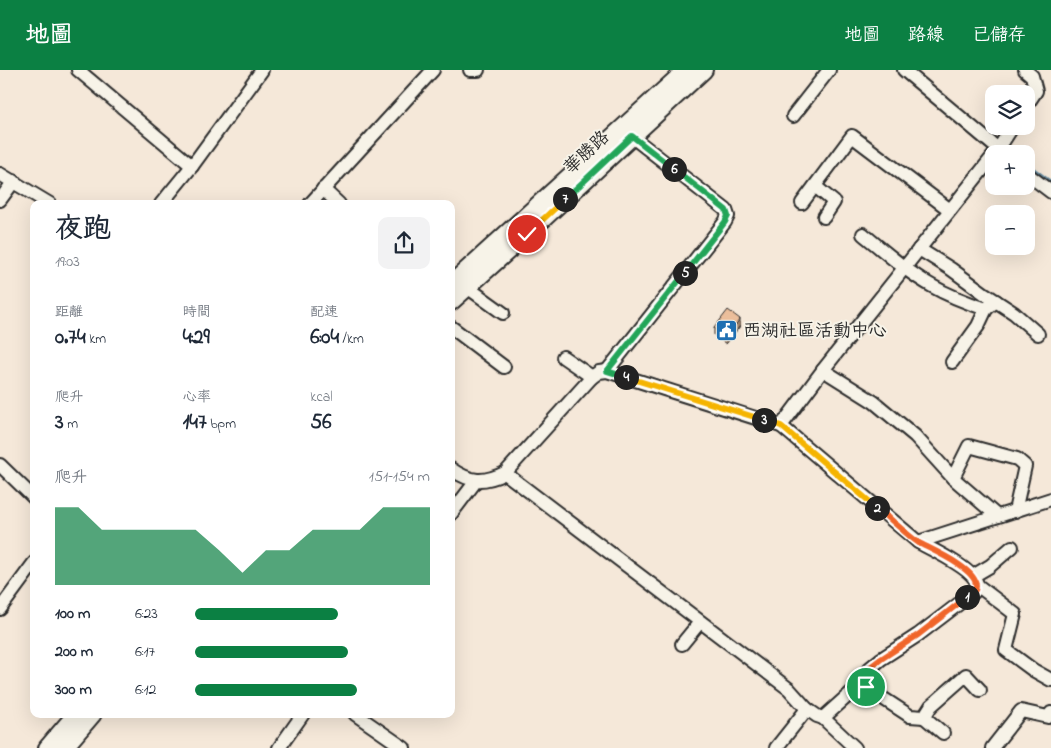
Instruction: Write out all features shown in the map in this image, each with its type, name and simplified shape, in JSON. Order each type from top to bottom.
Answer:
[{"type":"main road","name":"華勝路","points":[[459,286],[527,234],[627,132],[691,72]]},
{"type":"main road","points":[[47,748],[73,718]]},
{"type":"main road","points":[[64,748],[90,718]]},
{"type":"street","points":[[78,70],[192,166]]},
{"type":"street","points":[[164,200],[192,166],[262,70]]},
{"type":"street","points":[[313,200],[433,70]]},
{"type":"street","points":[[470,70],[478,70]]},
{"type":"street","points":[[793,116],[828,70]]},
{"type":"street","points":[[904,70],[989,145]]},
{"type":"street","points":[[1031,72],[1034,85]]},
{"type":"street","points":[[607,371],[728,216],[726,210],[627,132]]},
{"type":"street","points":[[802,203],[852,136],[950,210]]},
{"type":"street","points":[[781,426],[919,248],[985,168]]},
{"type":"street","points":[[0,174],[44,200]]},
{"type":"street","points":[[1035,180],[1051,192]]},
{"type":"street","points":[[0,200],[14,181]]},
{"type":"street","points":[[815,186],[834,202],[824,217]]},
{"type":"street","points":[[323,189],[335,200]]},
{"type":"street","points":[[863,234],[932,286],[965,302],[991,305],[1014,312],[1038,334]]},
{"type":"street","points":[[919,248],[951,269],[991,305]]},
{"type":"street","points":[[459,286],[503,313]]},
{"type":"street","points":[[952,362],[991,305]]},
{"type":"street","points":[[455,330],[504,368]]},
{"type":"street","points":[[563,357],[592,376]]},
{"type":"street","points":[[823,370],[874,402],[915,436],[953,478],[997,516]]},
{"type":"street","points":[[455,472],[476,481],[492,479],[505,473],[592,376],[599,372],[607,371],[781,426],[918,542],[951,559],[1016,614],[1006,650],[1033,670],[1051,680]]},
{"type":"street","points":[[953,478],[969,446],[1017,458],[1025,466],[1015,511]]},
{"type":"street","points":[[0,466],[30,494]]},
{"type":"street","points":[[505,473],[789,689],[807,708],[823,718],[856,748]]},
{"type":"street","points":[[455,509],[476,481]]},
{"type":"street","points":[[918,542],[1051,499]]},
{"type":"street","points":[[975,580],[1012,547]]},
{"type":"street","points":[[0,609],[30,568]]},
{"type":"street","points":[[823,718],[861,684],[868,669],[918,635],[973,592],[976,589],[975,580]]},
{"type":"street","points":[[682,644],[700,622]]},
{"type":"street","points":[[924,717],[931,706],[966,675],[980,690]]},
{"type":"street","points":[[861,684],[910,716],[924,717],[943,733]]},
{"type":"street","points":[[776,748],[807,708]]},
{"type":"street","points":[[992,748],[1021,711],[1048,717],[1051,713]]},
{"type":"street","points":[[279,748],[300,718]]},
{"type":"street","points":[[361,718],[404,748]]},
{"type":"building","points":[[728,310],[740,319],[726,337],[714,328]]},
{"type":"waterway","points":[[1035,170],[1051,182]]},
{"type":"place","name":"西湖社區活動中心","points":[[727,330]]},
{"type":"route","points":[[527,234],[632,136],[726,210],[728,216],[725,222],[607,371],[781,426],[918,542],[951,559],[973,576],[977,584],[976,589],[918,635],[868,669],[861,684],[866,687]]}]
